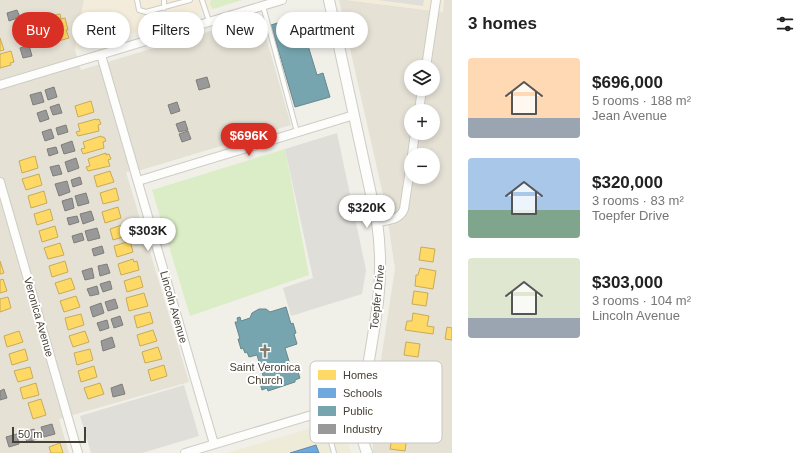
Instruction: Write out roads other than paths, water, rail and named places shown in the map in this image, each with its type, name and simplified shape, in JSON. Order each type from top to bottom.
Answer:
[{"type":"street","points":[[0,85],[282,0]]},
{"type":"street","name":"Toepfer Drive","points":[[329,0],[377,222],[381,248],[381,276],[368,361]]},
{"type":"street","points":[[427,60],[436,0]]},
{"type":"street","name":"Lincoln Avenue","points":[[101,55],[214,444]]},
{"type":"street","points":[[138,181],[354,115]]},
{"type":"street","name":"Veronica Avenue","points":[[0,182],[78,453]]},
{"type":"street","points":[[377,222],[396,219],[402,214],[408,184]]},
{"type":"street","points":[[185,453],[310,415]]},
{"type":"street","name":"Toepfer Drive","points":[[364,443],[367,453]]},
{"type":"lane","points":[[137,0],[139,10],[146,12],[190,0]]},
{"type":"lane","points":[[164,0],[164,8]]},
{"type":"lane","points":[[202,0],[209,22]]},
{"type":"lane","points":[[263,6],[297,132]]},
{"type":"lane","points":[[331,443],[334,453]]},
{"type":"place","name":"Saint Veronica Church","points":[[265,351]]}]
